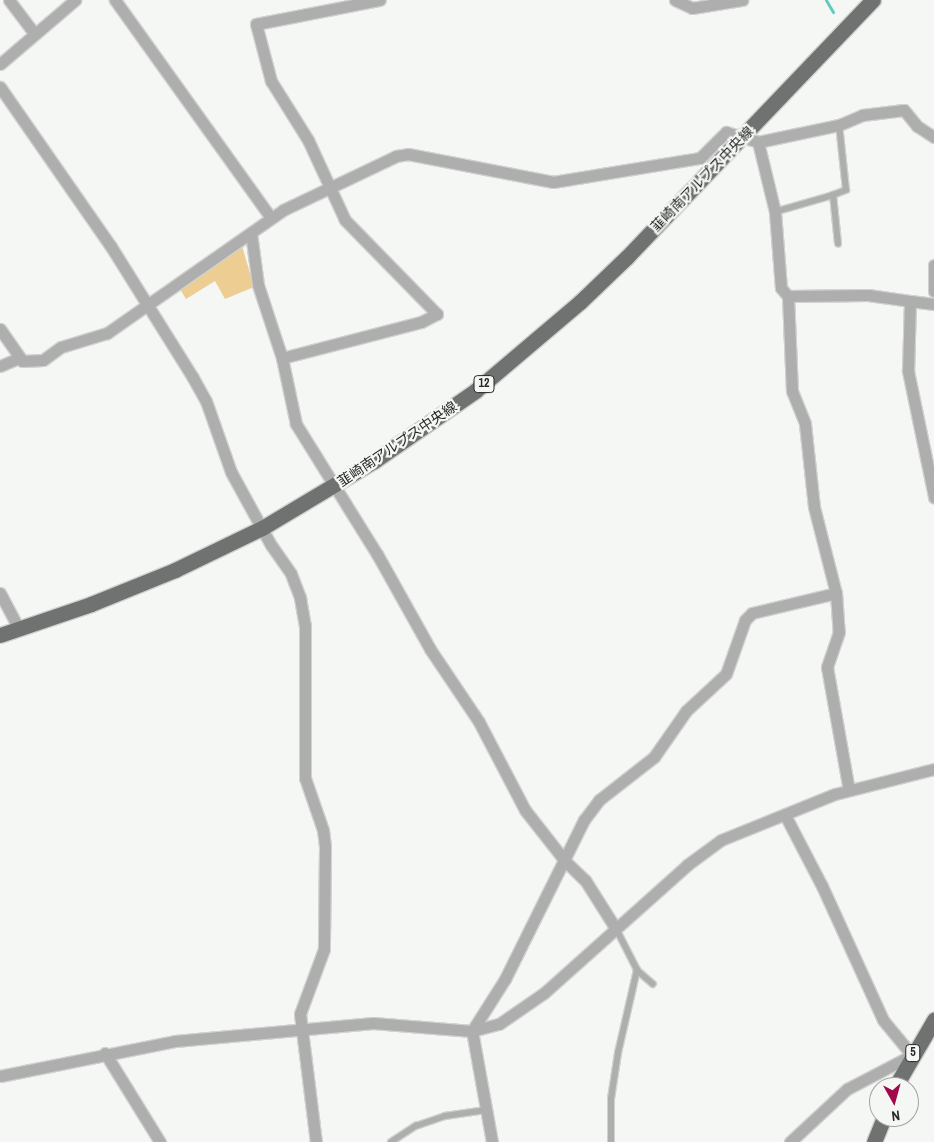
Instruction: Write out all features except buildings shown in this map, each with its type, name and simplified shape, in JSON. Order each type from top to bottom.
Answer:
[{"type":"main road","name":"韮崎南アルプス中央線","points":[[0,635],[175,570],[262,528],[336,485],[425,428],[526,350],[627,257],[873,0]]},
{"type":"main road","name":"5","points":[[900,1077],[934,1020]]},
{"type":"main road","points":[[874,1142],[880,1127]]},
{"type":"street","points":[[9,0],[34,33]]},
{"type":"street","points":[[0,64],[34,33],[75,0]]},
{"type":"street","points":[[115,0],[272,218]]},
{"type":"street","points":[[282,358],[372,336],[437,314],[345,220],[328,188],[308,140],[271,81],[256,24],[380,0]]},
{"type":"street","points":[[675,0],[692,8],[742,0]]},
{"type":"street","points":[[0,87],[148,303],[206,401],[231,472],[262,528],[291,574],[300,598],[305,626],[305,778],[323,830],[325,847],[324,949],[304,1002],[302,1028],[316,1142]]},
{"type":"street","points":[[0,329],[22,361],[43,360],[61,347],[107,333],[272,218],[328,188],[396,156],[408,154],[552,182],[700,158],[726,132],[744,136],[758,142],[839,125],[862,115],[904,110],[917,126],[934,136]]},
{"type":"street","points":[[758,142],[775,212],[781,288],[788,296],[792,390],[805,424],[814,506],[836,593],[839,632],[827,667],[850,790]]},
{"type":"street","points":[[250,233],[258,285],[282,358],[296,424],[336,485],[430,649],[479,722],[525,810],[565,861],[585,880],[616,929]]},
{"type":"street","points":[[934,264],[934,291]]},
{"type":"street","points":[[788,296],[868,295],[934,304]]},
{"type":"street","points":[[910,301],[908,371],[934,497]]},
{"type":"street","points":[[0,366],[20,358]]},
{"type":"street","points":[[0,593],[19,629]]},
{"type":"street","points":[[492,1142],[472,1031],[505,979],[584,820],[599,800],[654,757],[686,711],[726,674],[745,620],[752,614],[836,593]]},
{"type":"street","points":[[0,1076],[105,1053],[175,1041],[373,1023],[472,1031],[500,1024],[529,1004],[687,865],[721,840],[850,790],[934,769]]},
{"type":"street","points":[[784,815],[822,886],[883,1020],[912,1055],[848,1088],[790,1142]]},
{"type":"street","points":[[105,1053],[160,1142]]},
{"type":"lane","points":[[775,212],[846,190],[839,125]]},
{"type":"lane","points":[[833,195],[838,244]]},
{"type":"lane","points":[[616,929],[637,970],[653,984]]},
{"type":"lane","points":[[611,1142],[611,1099],[618,1053],[637,970]]},
{"type":"lane","points":[[391,1142],[416,1126],[445,1116],[486,1110]]},
{"type":"shaded area","points":[[242,246],[254,287],[225,299],[215,281],[186,299],[178,286]]},
{"type":"waterway","points":[[826,0],[833,12]]}]
